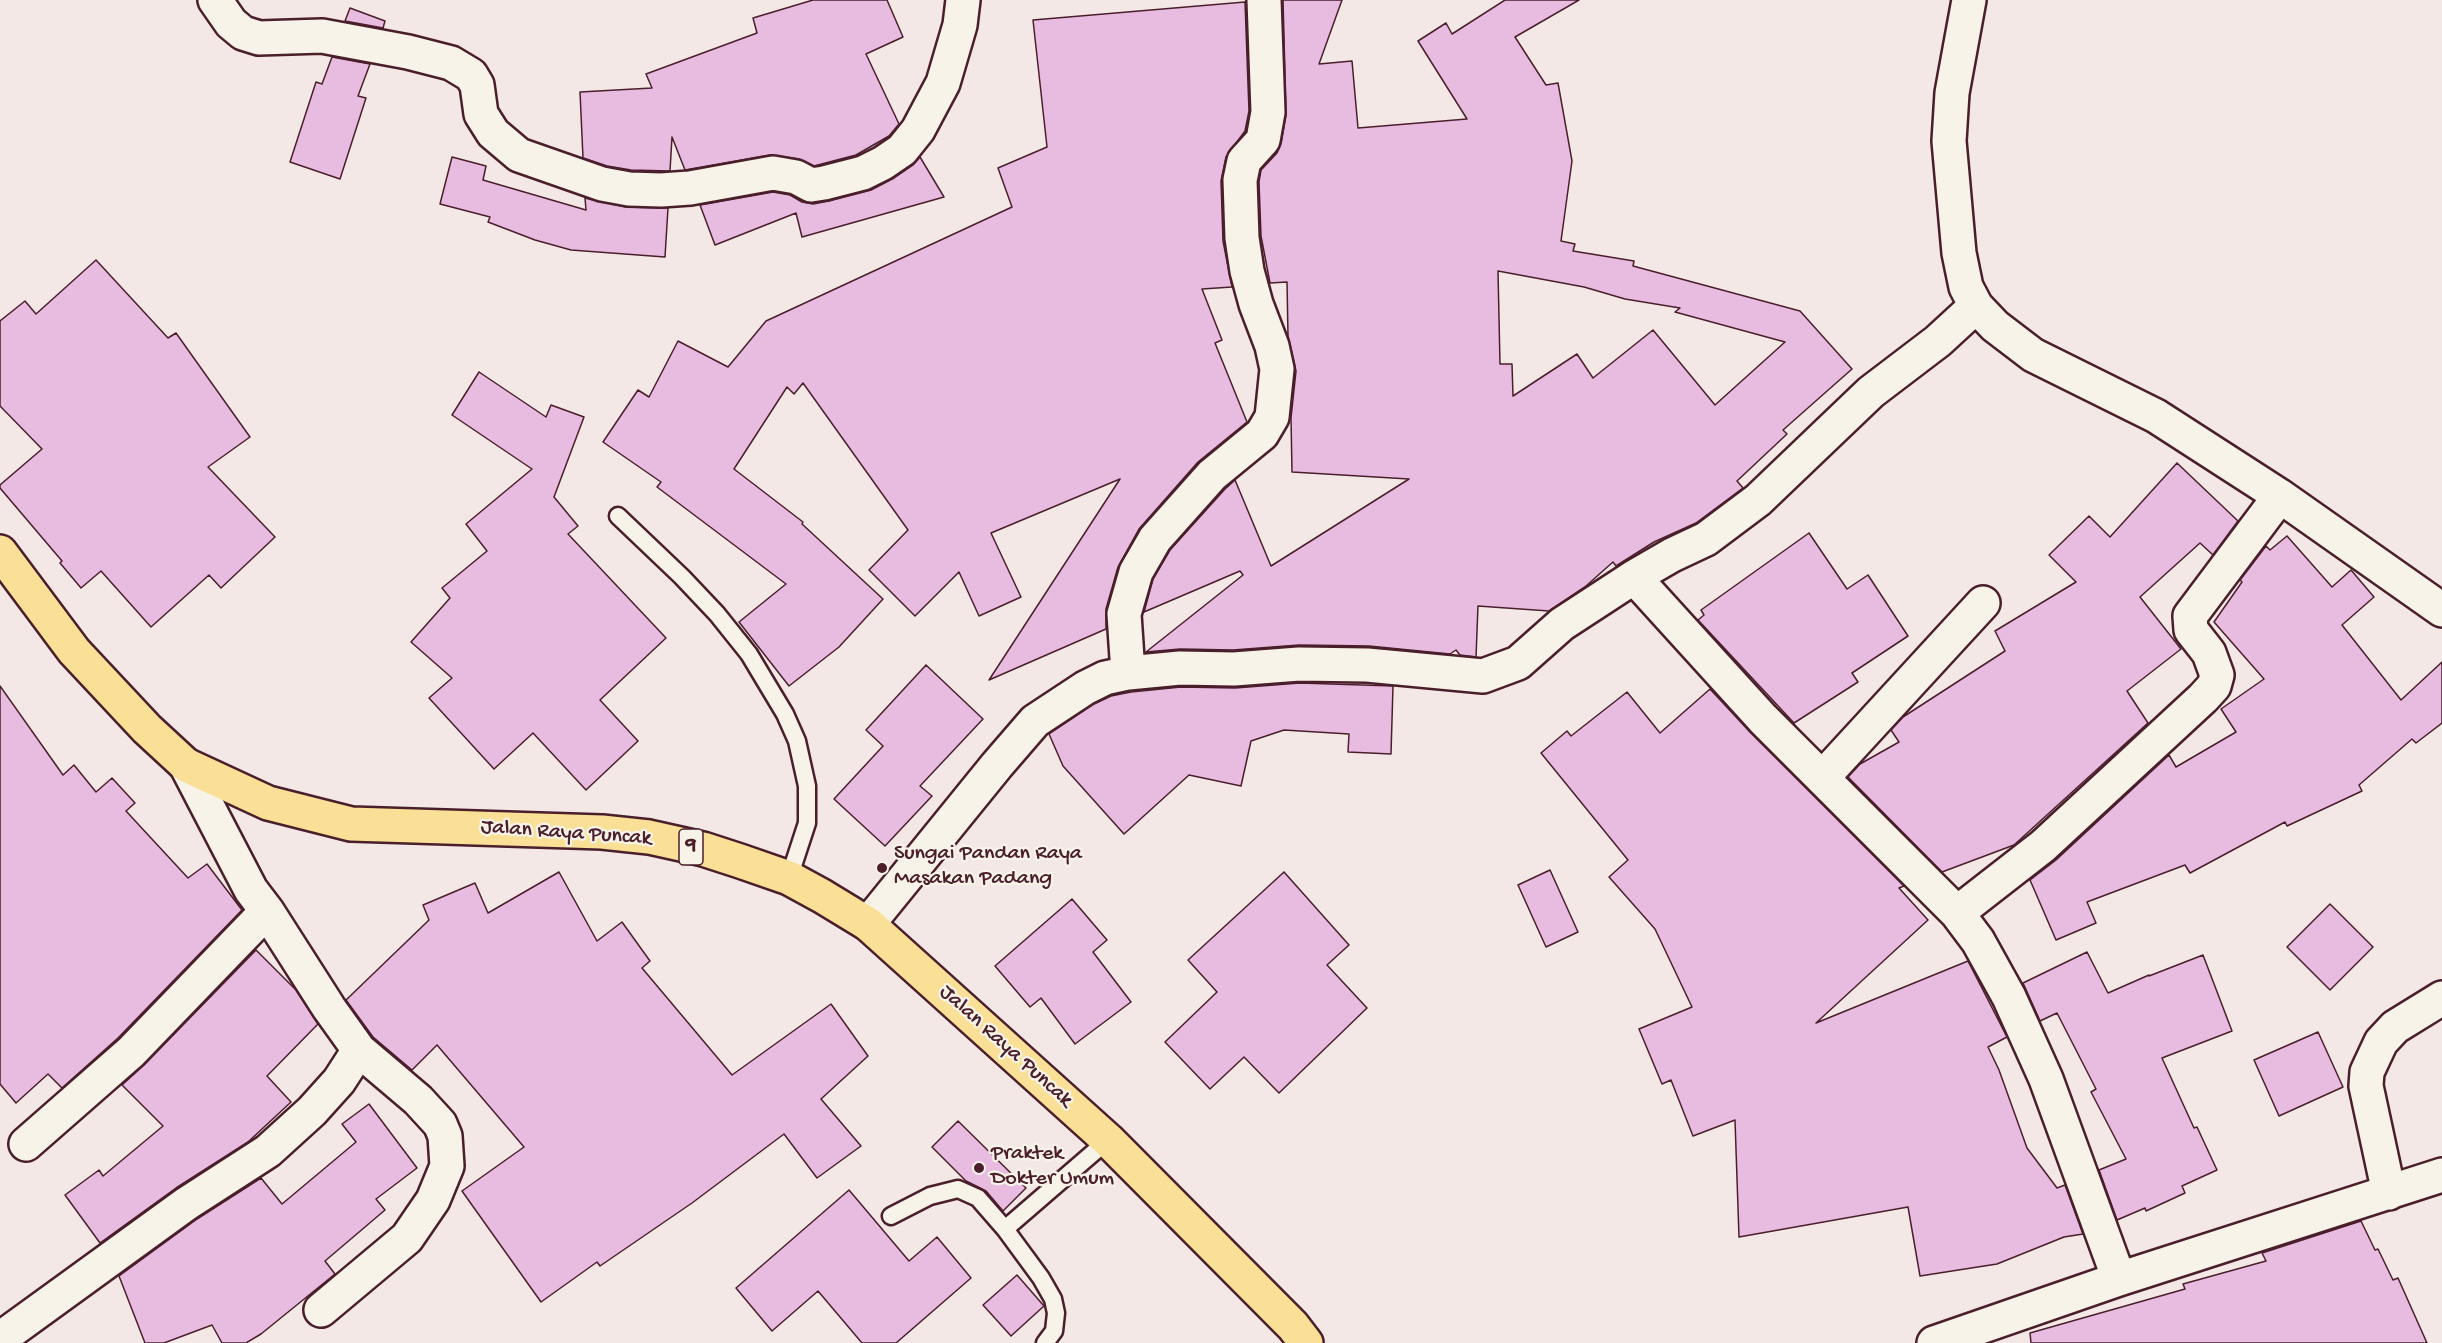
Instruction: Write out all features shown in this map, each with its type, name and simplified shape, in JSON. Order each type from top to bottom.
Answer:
[{"type":"highway","name":"Jalan Raya Puncak","points":[[0,552],[74,651],[147,729],[186,765],[268,803],[351,824],[614,833],[649,837],[703,849],[789,878],[868,924],[1108,1140],[1293,1326],[1306,1343]]},
{"type":"street","points":[[214,0],[231,23],[243,33],[259,38],[322,36],[408,51],[451,63],[471,75],[477,85],[481,114],[493,132],[519,155],[602,184],[629,189],[661,190],[690,188],[773,173],[796,177],[811,185],[863,173],[883,164],[902,150],[918,130],[943,83],[960,25],[963,0]]},
{"type":"street","points":[[1128,673],[1124,614],[1136,572],[1155,539],[1212,475],[1262,434],[1272,417],[1277,369],[1272,346],[1256,304],[1247,271],[1242,238],[1240,180],[1244,161],[1263,140],[1268,112],[1264,0]]},
{"type":"street","points":[[1969,0],[1952,93],[1949,141],[1959,253],[1966,287],[1976,306],[1995,326],[2033,355],[2156,416],[2280,496],[2442,610]]},
{"type":"street","points":[[868,924],[1035,721],[1085,688],[1105,678],[1128,673],[1180,668],[1234,669],[1310,664],[1367,665],[1483,676],[1518,663],[1562,624],[1634,577],[1706,539],[1758,500],[1870,392],[1938,341],[1976,306]]},
{"type":"street","points":[[1957,913],[2043,846],[2204,699],[2214,686],[2217,675],[2209,653],[2192,630],[2190,616],[2280,496]]},
{"type":"street","points":[[1634,577],[1763,719],[1957,913],[1978,941],[2009,997],[2046,1078],[2119,1279]]},
{"type":"street","points":[[1823,777],[1983,603]]},
{"type":"street","points":[[186,765],[251,890],[267,910],[329,1008],[359,1050],[418,1100],[440,1124],[445,1136],[447,1166],[433,1200],[407,1238],[321,1310]]},
{"type":"street","points":[[26,1144],[130,1052],[267,910]]},
{"type":"street","points":[[2389,1193],[2366,1086],[2367,1072],[2381,1042],[2395,1027],[2442,998]]},
{"type":"street","points":[[0,1339],[186,1204],[268,1151],[312,1112],[332,1089],[359,1050]]},
{"type":"street","points":[[1934,1343],[2119,1279],[2442,1175]]},
{"type":"lane","points":[[618,516],[717,614],[749,654],[785,714],[797,741],[807,786],[807,823],[789,878]]},
{"type":"lane","points":[[1005,1229],[1108,1140]]},
{"type":"lane","points":[[891,1216],[930,1196],[958,1190],[978,1198],[1005,1229],[1053,1299],[1056,1313],[1054,1331],[1045,1343]]},
{"type":"building","points":[[813,0],[887,0],[903,37],[866,54],[899,124],[889,136],[856,155],[814,166],[799,159],[770,155],[685,170],[672,137],[670,171],[631,170],[607,166],[583,158],[580,92],[652,88],[646,74],[757,33],[753,18]]},
{"type":"building","points":[[1283,0],[1342,0],[1319,64],[1352,61],[1358,128],[1467,119],[1418,41],[1446,23],[1452,34],[1505,0],[1579,0],[1515,37],[1546,85],[1558,83],[1572,161],[1561,241],[1575,244],[1573,251],[1634,261],[1633,266],[1800,311],[1852,369],[1783,430],[1787,434],[1737,481],[1743,488],[1696,523],[1654,542],[1616,566],[1613,562],[1586,586],[1549,611],[1478,606],[1476,657],[1460,655],[1456,650],[1450,654],[1369,646],[1299,645],[1233,650],[1180,649],[1146,652],[1243,575],[1240,571],[1144,612],[1153,579],[1170,550],[1235,480],[1271,566],[1409,479],[1292,472],[1291,418],[1296,371],[1288,336],[1287,282],[1270,283],[1261,236],[1259,182],[1261,170],[1277,153],[1281,144],[1286,115]],"holes":[[[1498,271],[1584,287],[1625,299],[1680,308],[1675,312],[1785,342],[1715,405],[1653,330],[1593,378],[1577,354],[1513,396],[1512,364],[1500,364]]]},
{"type":"building","points":[[1245,2],[1249,111],[1245,131],[1226,157],[1221,181],[1223,241],[1232,287],[1202,289],[1222,340],[1215,343],[1247,422],[1198,462],[1139,529],[1118,567],[1106,609],[1106,629],[989,680],[1120,479],[991,533],[1021,597],[979,616],[959,572],[915,616],[869,570],[908,530],[803,383],[794,394],[787,387],[734,469],[803,522],[802,524],[883,599],[839,647],[789,686],[739,622],[786,584],[657,487],[661,482],[603,442],[638,390],[649,397],[678,341],[728,367],[766,321],[1012,207],[998,168],[1047,147],[1033,20]]},
{"type":"building","points":[[350,8],[385,21],[383,28],[345,21]]},
{"type":"building","points":[[332,57],[370,64],[358,96],[366,98],[340,179],[290,162],[316,82],[322,84]]},
{"type":"building","points":[[452,157],[486,166],[483,180],[586,210],[585,198],[626,207],[668,208],[665,257],[571,250],[535,240],[488,222],[490,217],[440,204]]},
{"type":"building","points":[[920,157],[944,197],[802,237],[796,213],[715,245],[700,205],[773,192],[790,195],[802,202],[813,204],[829,201],[871,190],[894,178],[913,165]]},
{"type":"building","points":[[96,260],[168,338],[176,333],[250,437],[208,467],[275,537],[221,588],[209,575],[151,627],[101,571],[81,588],[60,563],[62,561],[0,488],[0,485],[42,449],[0,406],[0,321],[25,301],[36,314]]},
{"type":"building","points":[[479,372],[546,417],[551,405],[584,417],[554,497],[578,526],[568,534],[666,638],[600,700],[638,741],[586,790],[533,733],[494,769],[429,698],[452,678],[411,642],[450,598],[442,588],[487,551],[466,524],[532,469],[452,415]]},
{"type":"building","points":[[2177,463],[2238,521],[2213,555],[2200,543],[2140,597],[2181,649],[2127,691],[2148,723],[2014,845],[1942,872],[1848,777],[1860,764],[1899,742],[1891,730],[1903,717],[2005,651],[1995,631],[2076,582],[2049,555],[2089,516],[2110,537]]},
{"type":"building","points":[[1809,533],[1847,589],[1868,575],[1908,636],[1852,673],[1858,682],[1794,723],[1698,620],[1704,615],[1701,610]]},
{"type":"building","points":[[2287,536],[2332,587],[2351,570],[2374,597],[2342,625],[2401,700],[2442,662],[2442,723],[2416,743],[2412,739],[2359,785],[2362,791],[2287,826],[2285,822],[2190,873],[2185,865],[2087,902],[2096,923],[2056,940],[2030,880],[2056,860],[2169,755],[2176,767],[2236,732],[2221,709],[2264,679],[2214,622],[2242,582],[2240,580],[2266,546],[2270,550]]},
{"type":"building","points":[[926,665],[983,719],[920,786],[932,796],[885,846],[834,799],[883,746],[866,730]]},
{"type":"building","points":[[1300,683],[1393,686],[1391,754],[1348,752],[1349,734],[1284,730],[1251,741],[1241,786],[1189,775],[1124,834],[1063,766],[1049,734],[1094,704],[1111,696],[1181,687],[1235,688]]},
{"type":"building","points":[[0,686],[63,775],[74,765],[96,792],[112,778],[135,803],[126,811],[188,878],[207,864],[242,910],[118,1038],[62,1088],[48,1074],[16,1103],[0,1084]]},
{"type":"building","points":[[1710,689],[1904,886],[1899,888],[1928,920],[1816,1023],[1968,961],[2007,1037],[1988,1047],[1999,1070],[2027,1148],[2057,1188],[2065,1185],[2083,1234],[2064,1237],[1997,1264],[1920,1276],[1908,1207],[1739,1237],[1735,1120],[1693,1136],[1671,1080],[1662,1084],[1639,1029],[1692,1007],[1655,929],[1609,877],[1628,860],[1541,753],[1567,731],[1571,736],[1627,692],[1660,733]]},
{"type":"building","points":[[1550,870],[1578,932],[1546,947],[1518,885]]},
{"type":"building","points":[[559,872],[597,941],[622,922],[650,961],[642,968],[732,1075],[831,1004],[868,1056],[821,1099],[861,1146],[817,1178],[784,1134],[692,1203],[600,1266],[597,1262],[541,1302],[462,1191],[524,1147],[437,1045],[412,1070],[373,1037],[346,1000],[429,920],[423,905],[475,883],[488,913]]},
{"type":"building","points":[[1284,872],[1349,945],[1327,965],[1367,1008],[1279,1093],[1244,1057],[1210,1089],[1165,1042],[1217,992],[1188,960]]},
{"type":"building","points":[[1072,899],[1107,940],[1093,952],[1131,1002],[1075,1044],[1041,998],[1030,1007],[995,966]]},
{"type":"building","points":[[2330,904],[2373,947],[2330,990],[2287,947]]},
{"type":"building","points":[[256,950],[296,990],[318,1024],[267,1076],[291,1102],[248,1142],[176,1188],[100,1243],[65,1195],[99,1170],[103,1176],[163,1126],[122,1085]]},
{"type":"building","points":[[2087,952],[2108,993],[2203,955],[2232,1031],[2162,1058],[2194,1128],[2197,1127],[2217,1170],[2182,1186],[2185,1193],[2146,1211],[2145,1208],[2117,1220],[2099,1170],[2126,1159],[2091,1092],[2096,1089],[2057,1013],[2040,1021],[2023,983]]},
{"type":"building","points":[[2318,1032],[2343,1087],[2279,1116],[2254,1060]]},
{"type":"building","points":[[369,1104],[417,1168],[376,1199],[385,1210],[325,1261],[335,1274],[261,1334],[246,1343],[222,1343],[212,1325],[164,1343],[145,1343],[119,1276],[197,1219],[261,1178],[282,1204],[356,1142],[342,1124]]},
{"type":"building","name":"Praktek Dokter Umum","points":[[958,1121],[1026,1188],[1003,1211],[986,1191],[966,1181],[932,1147]]},
{"type":"building","points":[[849,1190],[909,1261],[937,1237],[971,1278],[896,1343],[862,1343],[818,1291],[772,1331],[736,1288]]},
{"type":"building","points":[[2361,1221],[2393,1280],[2398,1278],[2427,1343],[2031,1343],[2030,1333],[2185,1289],[2183,1284],[2266,1261],[2262,1253]]},
{"type":"building","points":[[1017,1275],[1044,1306],[1011,1336],[983,1305]]},
{"type":"place","name":"Sungai Pandan Raya Masakan Padang","points":[[882,868]]},
{"type":"place","name":"Praktek Dokter Umum","points":[[979,1168]]}]
